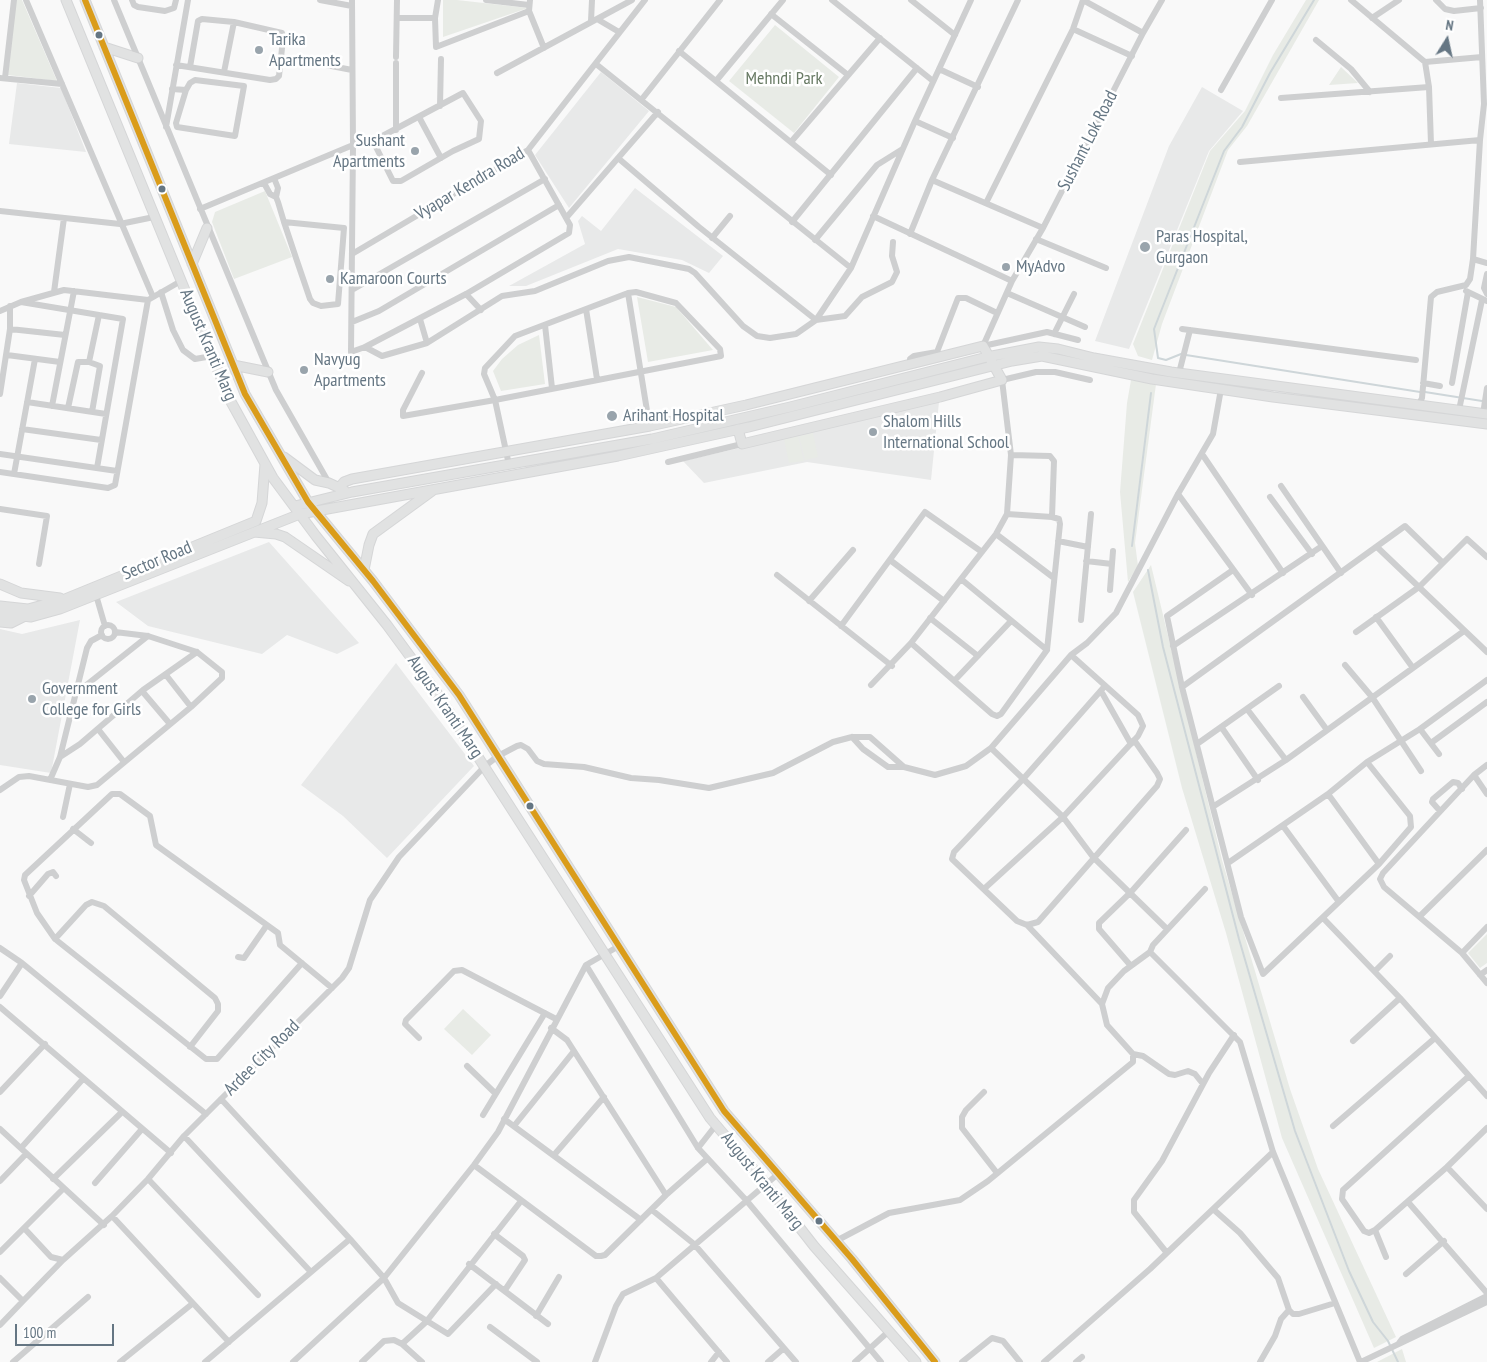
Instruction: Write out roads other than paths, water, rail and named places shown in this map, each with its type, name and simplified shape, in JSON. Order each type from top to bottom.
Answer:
[{"type":"main road","points":[[67,2],[80,0]]},
{"type":"main road","name":"August Kranti Marg","points":[[85,0],[245,394],[308,502],[364,570],[459,695],[705,1084],[724,1111],[935,1362]]},
{"type":"main road","name":"August Kranti Marg","points":[[67,2],[230,400],[265,464],[298,510],[358,586],[436,693],[716,1125],[766,1184],[814,1246],[916,1362]]},
{"type":"main road","points":[[104,47],[138,58]]},
{"type":"main road","points":[[192,264],[207,228]]},
{"type":"main road","points":[[339,488],[344,482],[352,479],[746,405],[983,346],[1000,380],[940,397],[742,444],[738,429]]},
{"type":"main road","points":[[298,510],[308,502],[352,492],[652,439],[790,407],[987,357],[1040,347],[1179,373],[1460,406],[1486,400]]},
{"type":"main road","points":[[298,510],[314,510],[618,456],[738,429],[993,366],[1042,356],[1152,379],[1487,424]]},
{"type":"main road","points":[[233,365],[268,372]]},
{"type":"main road","points":[[278,452],[315,480],[329,482],[339,488],[352,492]]},
{"type":"main road","name":"Sector Road","points":[[0,606],[28,608],[64,599],[256,521],[262,503],[265,464]]},
{"type":"main road","points":[[364,570],[373,534],[436,488]]},
{"type":"main road","name":"Sector Road","points":[[0,613],[31,617],[60,609],[298,510]]},
{"type":"main road","points":[[246,533],[268,533],[284,537],[358,586]]},
{"type":"main road","points":[[0,584],[20,593],[64,599]]},
{"type":"main road","points":[[0,622],[11,623],[23,617]]},
{"type":"street","points":[[14,0],[3,78],[62,84]]},
{"type":"street","points":[[0,472],[108,488],[115,485],[151,298],[26,0]]},
{"type":"street","points":[[114,0],[268,372],[329,482]]},
{"type":"street","points":[[132,0],[134,5],[138,7],[165,11],[174,8],[176,0]]},
{"type":"street","points":[[166,126],[188,0]]},
{"type":"street","points":[[320,0],[352,3],[351,352],[365,347],[466,294],[569,233],[570,225],[528,150]]},
{"type":"street","points":[[396,130],[397,0]]},
{"type":"street","points":[[438,0],[435,18],[436,47],[529,5]]},
{"type":"street","points":[[486,0],[529,5]]},
{"type":"street","points":[[592,0],[594,20]]},
{"type":"street","points":[[497,74],[632,0]]},
{"type":"street","name":"Vyapar Kendra Road","points":[[352,254],[528,150],[645,0]]},
{"type":"street","points":[[642,99],[720,0]]},
{"type":"street","points":[[716,81],[783,0]]},
{"type":"street","points":[[832,0],[933,81]]},
{"type":"street","points":[[911,0],[955,35]]},
{"type":"street","points":[[365,347],[382,356],[427,342],[502,296],[535,291],[608,261],[629,257],[689,269],[695,272],[743,326],[757,336],[770,338],[796,334],[816,320],[851,268],[902,150],[971,0]]},
{"type":"street","points":[[910,234],[932,180],[1018,0]]},
{"type":"street","points":[[986,203],[1073,29],[1083,0],[1143,32]]},
{"type":"street","name":"Sushant Lok Road","points":[[983,346],[1012,281],[1043,228],[1143,32],[1162,0]]},
{"type":"street","points":[[1221,90],[1272,0]]},
{"type":"street","points":[[1351,0],[1425,62],[1429,87],[1431,144]]},
{"type":"street","points":[[1372,18],[1399,0]]},
{"type":"street","points":[[1436,0],[1445,9],[1454,11],[1481,8]]},
{"type":"street","points":[[1420,401],[1431,297],[1437,292],[1466,285],[1470,279],[1474,259],[1480,140],[1485,104],[1480,0]]},
{"type":"street","points":[[529,5],[544,48]]},
{"type":"street","points":[[771,14],[848,76]]},
{"type":"street","points":[[176,64],[190,67],[270,80],[279,76],[282,33],[206,18],[198,21],[190,67]]},
{"type":"street","points":[[397,18],[435,18]]},
{"type":"street","points":[[594,20],[619,32]]},
{"type":"street","points":[[224,72],[234,22]]},
{"type":"street","points":[[1073,29],[1132,56]]},
{"type":"street","points":[[791,142],[880,38]]},
{"type":"street","points":[[1316,40],[1350,69],[1370,92]]},
{"type":"street","points":[[679,52],[831,175]]},
{"type":"street","points":[[1425,62],[1482,57]]},
{"type":"street","points":[[290,58],[352,70]]},
{"type":"street","points":[[440,106],[442,59]]},
{"type":"street","points":[[596,64],[851,268]]},
{"type":"street","points":[[792,222],[917,68]]},
{"type":"street","points":[[939,69],[978,87]]},
{"type":"street","points":[[195,80],[244,86],[235,136],[177,127],[176,123],[186,90],[190,83],[195,80]]},
{"type":"street","points":[[1281,98],[1429,87]]},
{"type":"street","points":[[172,89],[186,90]]},
{"type":"street","points":[[200,210],[353,145],[373,141],[463,93],[481,122],[479,139],[441,158],[401,182],[393,182],[373,141]]},
{"type":"street","points":[[566,218],[658,112]]},
{"type":"street","points":[[419,118],[441,158]]},
{"type":"street","points":[[915,121],[953,138]]},
{"type":"street","points":[[1240,162],[1480,140]]},
{"type":"street","points":[[815,240],[877,165],[902,150]]},
{"type":"street","points":[[618,158],[712,238],[816,320],[845,316],[862,297],[892,282],[897,272],[892,256],[893,242]]},
{"type":"street","points":[[274,178],[278,188],[276,197],[284,222],[313,304],[321,306],[338,304],[344,228],[284,222]]},
{"type":"street","points":[[352,290],[544,179]]},
{"type":"street","points":[[932,180],[1043,228]]},
{"type":"street","points":[[264,183],[270,194],[276,197]]},
{"type":"street","points":[[352,322],[379,311],[559,205]]},
{"type":"street","points":[[0,210],[120,224],[154,217]]},
{"type":"street","points":[[712,238],[730,216]]},
{"type":"street","points":[[873,216],[1012,281]]},
{"type":"street","points":[[54,292],[64,218]]},
{"type":"street","points":[[1036,239],[1106,268]]},
{"type":"street","points":[[1474,259],[1487,263]]},
{"type":"street","points":[[1487,274],[1484,288],[1487,294]]},
{"type":"street","points":[[0,311],[21,302],[54,292],[74,291],[151,298],[181,281]]},
{"type":"street","points":[[1459,287],[1484,301],[1460,406]]},
{"type":"street","points":[[52,406],[74,291]]},
{"type":"street","points":[[161,292],[173,330],[183,350],[195,359],[212,356]]},
{"type":"street","points":[[628,292],[652,439]]},
{"type":"street","points":[[422,373],[403,410],[403,416],[495,400],[641,370],[721,356],[722,353],[676,302],[628,292],[545,326],[515,336],[485,368],[486,380],[495,400],[510,465]]},
{"type":"street","points":[[1452,383],[1468,292]]},
{"type":"street","points":[[1007,293],[1086,327]]},
{"type":"street","points":[[466,294],[480,310]]},
{"type":"street","points":[[1054,334],[1074,294]]},
{"type":"street","points":[[910,364],[910,359],[914,356],[937,352],[958,298],[966,298],[997,314]]},
{"type":"street","points":[[21,302],[123,319],[97,468]]},
{"type":"street","points":[[0,394],[10,328],[10,306]]},
{"type":"street","points":[[586,309],[596,379]]},
{"type":"street","points":[[89,362],[99,315]]},
{"type":"street","points":[[420,319],[427,342]]},
{"type":"street","points":[[545,326],[552,388]]},
{"type":"street","points":[[10,328],[65,335]]},
{"type":"street","points":[[1182,328],[1416,360]]},
{"type":"street","points":[[1179,373],[1190,330]]},
{"type":"street","points":[[983,346],[1038,333],[1054,334],[1078,340]]},
{"type":"street","points":[[7,354],[60,362]]},
{"type":"street","points":[[14,474],[35,358]]},
{"type":"street","points":[[68,408],[78,362],[89,362],[100,366],[92,412]]},
{"type":"street","points":[[871,685],[892,666],[911,643],[996,534],[1008,514],[1010,455],[1000,380],[1036,372],[1055,372],[1090,380]]},
{"type":"street","points":[[1423,385],[1440,386]]},
{"type":"street","points":[[852,737],[863,749],[888,767],[904,767],[935,775],[966,766],[991,748],[1071,655],[1087,643],[1116,613],[1178,494],[1213,434],[1221,389]]},
{"type":"street","points":[[26,402],[106,414]]},
{"type":"street","points":[[22,429],[101,440]]},
{"type":"street","points":[[668,462],[742,444]]},
{"type":"street","points":[[0,454],[117,471]]},
{"type":"street","points":[[1202,454],[1283,573]]},
{"type":"street","points":[[1010,455],[1050,456],[1054,461],[1052,517]]},
{"type":"street","points":[[1281,486],[1341,574]]},
{"type":"street","points":[[1178,494],[1252,595]]},
{"type":"street","points":[[1270,497],[1312,554]]},
{"type":"street","points":[[0,509],[47,516],[39,564]]},
{"type":"street","points":[[841,626],[924,512],[982,552]]},
{"type":"street","points":[[911,643],[992,714],[997,716],[1001,714],[1047,650],[1059,519],[1008,514]]},
{"type":"street","points":[[1081,620],[1091,514]]},
{"type":"street","points":[[1182,687],[1341,574],[1404,526],[1443,562]]},
{"type":"street","points":[[996,534],[1054,578]]},
{"type":"street","points":[[1356,632],[1418,587],[1467,539],[1487,557]]},
{"type":"street","points":[[1058,541],[1088,547]]},
{"type":"street","points":[[1173,646],[1252,595],[1322,546]]},
{"type":"street","points":[[1377,547],[1487,652]]},
{"type":"street","points":[[809,601],[853,550]]},
{"type":"street","points":[[1110,590],[1113,551]]},
{"type":"street","points":[[890,560],[944,601]]},
{"type":"street","points":[[1086,561],[1112,564]]},
{"type":"street","points":[[1233,570],[1167,616],[1182,687],[1241,917],[1263,974],[1379,864],[1411,827],[1412,821],[1367,762]]},
{"type":"street","points":[[777,575],[892,666]]},
{"type":"street","points":[[961,579],[1047,650]]},
{"type":"street","points":[[96,595],[105,626],[102,629],[102,635]]},
{"type":"street","points":[[1376,617],[1413,668]]},
{"type":"street","points":[[930,618],[978,656]]},
{"type":"street","points":[[955,680],[1011,621]]},
{"type":"street","points":[[1,789],[23,776],[93,787],[191,707],[223,675],[197,652],[148,636],[115,632],[110,626],[105,626]]},
{"type":"street","points":[[1214,806],[1258,780],[1464,631]]},
{"type":"street","points":[[102,635],[108,639],[115,632]]},
{"type":"street","points":[[50,780],[60,757],[86,648],[91,641],[102,635]]},
{"type":"street","points":[[75,694],[148,636]]},
{"type":"street","points":[[60,757],[80,744],[142,691],[197,652]]},
{"type":"street","points":[[985,888],[1063,817],[1133,742],[1143,726],[1138,715],[1103,689],[1071,655]]},
{"type":"street","points":[[1345,665],[1372,697],[1421,771]]},
{"type":"street","points":[[166,675],[191,707]]},
{"type":"street","points":[[1228,863],[1284,826],[1328,794],[1367,762],[1420,729],[1487,680]]},
{"type":"street","points":[[1197,744],[1279,686]]},
{"type":"street","points":[[1027,925],[1038,922],[1157,786],[1160,779],[1133,742],[1103,689]]},
{"type":"street","points":[[836,1242],[889,1213],[960,1200],[997,1173],[1134,1062],[1133,1054],[1107,1025],[1102,1004],[1027,925],[1017,921],[952,856],[1103,689]]},
{"type":"street","points":[[142,691],[170,724]]},
{"type":"street","points":[[1303,697],[1327,730]]},
{"type":"street","points":[[1431,743],[1487,702]]},
{"type":"street","points":[[1247,709],[1286,760]]},
{"type":"street","points":[[1222,728],[1258,780]]},
{"type":"street","points":[[98,729],[124,762]]},
{"type":"street","points":[[1420,729],[1439,754]]},
{"type":"street","points":[[852,737],[870,737],[904,767]]},
{"type":"street","name":"Ardee City Road","points":[[0,1325],[63,1260],[104,1225],[148,1179],[184,1136],[332,988],[349,968],[370,900],[381,882],[400,856],[485,766],[498,756],[520,746],[528,749],[537,761],[544,764],[584,767],[630,778],[659,780],[709,788],[773,772],[833,742],[852,737]]},
{"type":"street","points":[[991,748],[1063,817],[1093,857],[1131,892],[1167,930]]},
{"type":"street","points":[[1487,765],[1474,775],[1440,811],[1383,873],[1380,880],[1384,887],[1462,952],[1487,983]]},
{"type":"street","points":[[1474,775],[1487,794]]},
{"type":"street","points":[[1440,811],[1432,802],[1433,799],[1453,782],[1458,783],[1462,789]]},
{"type":"street","points":[[63,817],[70,784]]},
{"type":"street","points":[[302,963],[217,1059],[206,1059],[55,939],[37,913],[24,880],[27,872],[112,794],[120,794],[150,816],[156,845],[278,933],[280,945],[302,963],[332,988]]},
{"type":"street","points":[[1328,794],[1379,864]]},
{"type":"street","points":[[1284,826],[1339,902]]},
{"type":"street","points":[[73,829],[91,843]]},
{"type":"street","points":[[1131,966],[1098,926],[1186,830]]},
{"type":"street","points":[[1420,916],[1487,850]]},
{"type":"street","points":[[29,896],[48,874],[53,872],[56,876]]},
{"type":"street","points":[[1102,1004],[1108,988],[1131,966],[1150,952],[1153,945],[1205,889]]},
{"type":"street","points":[[55,939],[86,905],[92,902],[104,906],[216,998],[218,1011],[190,1047]]},
{"type":"street","points":[[1323,918],[1400,998],[1487,1096]]},
{"type":"street","points":[[238,957],[244,958],[267,925]]},
{"type":"street","points":[[1462,952],[1487,927]]},
{"type":"street","points":[[292,1362],[384,1278],[474,1165],[504,1120],[586,965],[619,946]]},
{"type":"street","points":[[0,948],[22,963],[206,1114]]},
{"type":"street","points":[[1150,952],[1240,1042],[1273,1152],[1360,1362],[1382,1350],[1407,1342],[1487,1302]]},
{"type":"street","points":[[1375,971],[1390,956]]},
{"type":"street","points":[[0,996],[22,963]]},
{"type":"street","points":[[586,965],[698,1148],[746,1200],[880,1362]]},
{"type":"street","points":[[419,1038],[405,1024],[406,1020],[454,971],[462,970],[471,973],[556,1019]]},
{"type":"street","points":[[1480,975],[1487,970]]},
{"type":"street","points":[[1353,1041],[1400,998]]},
{"type":"street","points":[[0,1007],[170,1153]]},
{"type":"street","points":[[483,1115],[545,1014]]},
{"type":"street","points":[[551,1028],[567,1040],[666,1195]]},
{"type":"street","points":[[1167,1253],[1134,1212],[1133,1206],[1139,1191],[1162,1162],[1203,1084],[1234,1035]]},
{"type":"street","points":[[1333,1126],[1435,1038]]},
{"type":"street","points":[[0,1092],[45,1044]]},
{"type":"street","points":[[514,1126],[574,1051]]},
{"type":"street","points":[[1133,1054],[1143,1056],[1169,1074],[1175,1075],[1188,1071],[1195,1074],[1203,1084]]},
{"type":"street","points":[[467,1066],[495,1093]]},
{"type":"street","points":[[1469,1076],[1343,1190],[1342,1199],[1364,1231],[1369,1233],[1408,1202],[1487,1128]]},
{"type":"street","points":[[21,1148],[83,1079]]},
{"type":"street","points":[[984,1092],[966,1110],[962,1117],[962,1128],[997,1173]]},
{"type":"street","points":[[554,1155],[604,1097]]},
{"type":"street","points":[[221,1099],[384,1278],[398,1303],[426,1322],[448,1334],[496,1284]]},
{"type":"street","points":[[53,1179],[122,1112]]},
{"type":"street","points":[[504,1120],[641,1220]]},
{"type":"street","points":[[698,1148],[716,1125]]},
{"type":"street","points":[[0,1129],[104,1225]]},
{"type":"street","points":[[95,1183],[142,1129]]},
{"type":"street","points":[[184,1136],[310,1271]]},
{"type":"street","points":[[1044,1362],[1167,1253],[1273,1152]]},
{"type":"street","points":[[0,1181],[26,1154]]},
{"type":"street","points":[[474,1165],[596,1256],[605,1255],[666,1195],[707,1159]]},
{"type":"street","points":[[1447,1167],[1487,1209]]},
{"type":"street","points":[[595,1362],[618,1300],[624,1294],[656,1278],[778,1174]]},
{"type":"street","points":[[148,1179],[258,1295]]},
{"type":"street","points":[[0,1252],[64,1189]]},
{"type":"street","points":[[402,1344],[426,1322],[469,1264],[521,1201]]},
{"type":"street","points":[[1399,1343],[1402,1339],[1487,1294],[1444,1241],[1408,1202]]},
{"type":"street","points":[[1213,1209],[1240,1233],[1278,1278],[1289,1310],[1299,1314],[1335,1303]]},
{"type":"street","points":[[652,1210],[694,1244],[796,1362]]},
{"type":"street","points":[[112,1216],[229,1342]]},
{"type":"street","points":[[24,1228],[51,1257],[63,1260]]},
{"type":"street","points":[[1375,1230],[1386,1257]]},
{"type":"street","points":[[494,1234],[524,1256],[525,1260],[504,1290]]},
{"type":"street","points":[[204,1362],[350,1239]]},
{"type":"street","points":[[1406,1274],[1444,1241]]},
{"type":"street","points":[[469,1264],[548,1324]]},
{"type":"street","points":[[536,1316],[558,1277]]},
{"type":"street","points":[[0,1278],[23,1301]]},
{"type":"street","points":[[656,1278],[727,1362]]},
{"type":"street","points":[[12,1362],[88,1297]]},
{"type":"street","points":[[120,1362],[192,1304]]},
{"type":"street","points":[[1260,1362],[1275,1336],[1281,1319],[1289,1310]]},
{"type":"street","points":[[490,1327],[537,1362]]},
{"type":"street","points":[[855,1362],[889,1331]]},
{"type":"street","points":[[962,1362],[992,1338],[1003,1341],[1020,1362]]},
{"type":"street","points":[[362,1362],[384,1341],[394,1340],[402,1344],[422,1362]]},
{"type":"street","points":[[768,1362],[784,1348]]},
{"type":"street","points":[[711,1362],[719,1352]]},
{"type":"street","points":[[1076,1362],[1082,1357]]},
{"type":"waterway","points":[[1181,354],[1166,360],[1158,358],[1154,329],[1224,151],[1242,127],[1270,73],[1314,0]]},
{"type":"waterway","points":[[1186,355],[1420,392]]},
{"type":"waterway","points":[[1425,392],[1482,401]]},
{"type":"waterway","points":[[1132,546],[1151,393]]},
{"type":"waterway","points":[[1148,570],[1163,647],[1239,939],[1295,1131],[1349,1271],[1373,1322],[1388,1341],[1398,1362]]},
{"type":"place","name":"Tarika Apartments","points":[[259,50]]},
{"type":"place","name":"Sushant Apartments","points":[[415,151]]},
{"type":"place","name":"Paras Hospital, Gurgaon","points":[[1145,247]]},
{"type":"place","name":"MyAdvo","points":[[1006,267]]},
{"type":"place","name":"Kamaroon Courts","points":[[330,279]]},
{"type":"place","name":"Navyug Apartments","points":[[304,370]]},
{"type":"place","name":"Arihant Hospital","points":[[612,416]]},
{"type":"place","name":"Shalom Hills International School","points":[[873,432]]},
{"type":"place","name":"Government College for Girls","points":[[32,699]]},
{"type":"park label","name":"Mehndi Park","points":[[784,79]]}]
